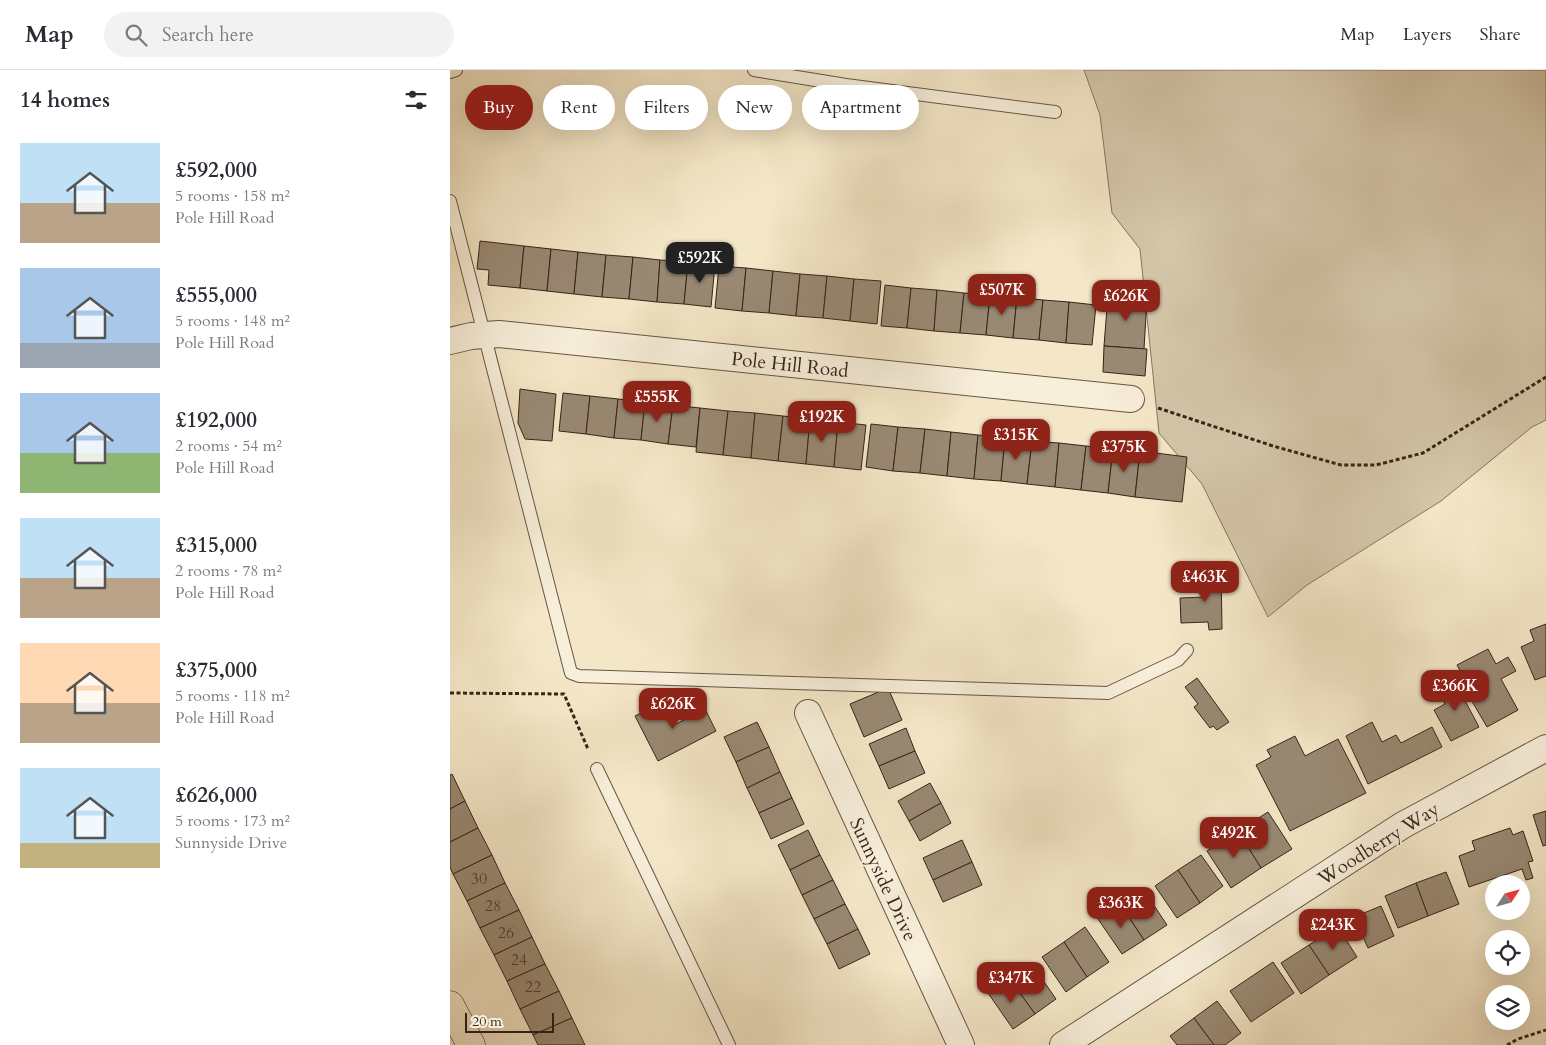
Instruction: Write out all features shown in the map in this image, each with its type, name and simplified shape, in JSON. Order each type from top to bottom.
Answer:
[{"type":"main road","points":[[450,1005],[471,1045]]},
{"type":"street","name":"Pole Hill Road","points":[[450,341],[470,336],[499,334],[1131,399]]},
{"type":"street","name":"Sunnyside Drive","points":[[808,713],[961,1045]]},
{"type":"street","name":"Woodberry Way","points":[[1063,1045],[1403,825],[1546,748]]},
{"type":"lane","points":[[450,72],[456,70]]},
{"type":"lane","points":[[754,70],[846,85],[1055,112]]},
{"type":"lane","points":[[450,201],[571,673],[579,676],[1108,693],[1178,660],[1187,650]]},
{"type":"lane","points":[[597,769],[730,1045]]},
{"type":"path","points":[[1131,399],[1273,446],[1341,465],[1376,465],[1422,453],[1546,377]]},
{"type":"path","points":[[450,693],[564,694],[597,769]]},
{"type":"path","points":[[1506,1045],[1546,1030]]},
{"type":"shaded area","points":[[1084,70],[1546,70],[1546,420],[1532,427],[1441,501],[1307,585],[1268,617],[1202,484],[1159,433],[1140,249],[1112,213],[1100,115]]},
{"type":"building","points":[[480,241],[524,246],[520,288],[488,285],[489,270],[477,269]]},
{"type":"building","points":[[524,246],[551,249],[547,291],[520,288]]},
{"type":"building","points":[[551,249],[578,252],[574,294],[547,291]]},
{"type":"building","points":[[578,252],[606,255],[602,297],[574,294]]},
{"type":"building","points":[[606,255],[633,257],[629,299],[602,297]]},
{"type":"building","points":[[633,257],[660,260],[657,302],[629,299]]},
{"type":"building","points":[[660,260],[688,262],[684,304],[657,302]]},
{"type":"building","points":[[688,262],[715,265],[711,307],[684,304]]},
{"type":"building","points":[[719,266],[746,268],[742,311],[715,308]]},
{"type":"building","points":[[746,268],[773,271],[769,313],[742,311]]},
{"type":"building","points":[[773,271],[800,274],[796,316],[769,313]]},
{"type":"building","points":[[800,274],[827,276],[823,318],[796,316]]},
{"type":"building","points":[[827,276],[854,279],[850,321],[823,318]]},
{"type":"building","points":[[854,279],[881,281],[877,324],[850,321]]},
{"type":"building","points":[[885,285],[911,288],[907,328],[881,326]]},
{"type":"building","points":[[911,288],[937,290],[934,331],[907,328]]},
{"type":"building","points":[[937,290],[964,293],[960,333],[934,331]]},
{"type":"building","points":[[964,293],[990,295],[986,335],[960,333]]},
{"type":"building","points":[[990,295],[1017,297],[1013,338],[986,335]]},
{"type":"building","points":[[1108,295],[1147,298],[1144,349],[1104,346]]},
{"type":"building","points":[[1017,297],[1043,300],[1039,340],[1013,338]]},
{"type":"building","points":[[1043,300],[1069,302],[1066,343],[1039,340]]},
{"type":"building","points":[[1069,302],[1096,305],[1092,345],[1066,343]]},
{"type":"building","points":[[1104,346],[1147,349],[1145,376],[1103,372]]},
{"type":"building","points":[[520,389],[556,394],[552,441],[525,439],[518,423]]},
{"type":"building","points":[[563,393],[590,396],[586,434],[559,431]]},
{"type":"building","points":[[590,396],[618,399],[614,438],[586,434]]},
{"type":"building","points":[[618,399],[645,402],[641,440],[614,438]]},
{"type":"building","points":[[645,402],[673,405],[668,444],[641,440]]},
{"type":"building","points":[[673,405],[700,408],[696,447],[668,444]]},
{"type":"building","points":[[700,408],[728,411],[723,455],[696,452]]},
{"type":"building","points":[[728,411],[755,413],[751,458],[723,455]]},
{"type":"building","points":[[755,413],[783,416],[778,461],[751,458]]},
{"type":"building","points":[[783,416],[810,419],[806,464],[778,461]]},
{"type":"building","points":[[810,419],[838,422],[834,467],[806,464]]},
{"type":"building","points":[[838,422],[866,425],[861,470],[834,467]]},
{"type":"building","points":[[871,424],[898,427],[893,471],[866,467]]},
{"type":"building","points":[[898,427],[925,429],[920,473],[893,471]]},
{"type":"building","points":[[925,429],[951,432],[947,476],[920,473]]},
{"type":"building","points":[[951,432],[978,435],[974,479],[947,476]]},
{"type":"building","points":[[978,435],[1005,438],[1001,481],[974,479]]},
{"type":"building","points":[[1005,438],[1032,441],[1027,484],[1001,481]]},
{"type":"building","points":[[1032,441],[1059,443],[1055,487],[1027,484]]},
{"type":"building","points":[[1059,443],[1086,446],[1081,490],[1055,487]]},
{"type":"building","points":[[1086,446],[1113,449],[1108,493],[1081,490]]},
{"type":"building","points":[[1113,449],[1140,451],[1135,497],[1108,493]]},
{"type":"building","points":[[1140,451],[1187,457],[1182,502],[1135,497]]},
{"type":"building","points":[[1205,569],[1221,569],[1222,629],[1209,630],[1208,622],[1181,623],[1180,598],[1206,597]]},
{"type":"building","points":[[1546,624],[1546,676],[1535,680],[1521,647],[1534,641],[1530,630]]},
{"type":"building","points":[[1488,649],[1496,664],[1508,657],[1516,671],[1501,679],[1518,710],[1487,727],[1466,691],[1470,689],[1457,665]]},
{"type":"building","points":[[1197,678],[1229,722],[1217,730],[1213,726],[1210,728],[1194,707],[1198,704],[1185,687]]},
{"type":"building","points":[[1454,680],[1479,727],[1451,741],[1434,710],[1445,704],[1437,689]]},
{"type":"building","points":[[888,688],[902,720],[864,737],[850,704]]},
{"type":"building","points":[[664,702],[676,724],[705,709],[716,731],[658,761],[635,716]]},
{"type":"building","points":[[757,722],[769,747],[736,762],[724,737]]},
{"type":"building","points":[[1372,722],[1382,742],[1396,735],[1401,743],[1432,727],[1442,747],[1368,784],[1346,736]]},
{"type":"building","points":[[906,728],[915,751],[879,766],[869,744]]},
{"type":"building","points":[[1295,736],[1305,756],[1338,739],[1366,793],[1290,831],[1256,765],[1271,757],[1267,750]]},
{"type":"building","points":[[769,747],[780,772],[747,788],[736,762]]},
{"type":"building","points":[[915,751],[925,773],[889,789],[879,766]]},
{"type":"building","points":[[780,772],[792,798],[759,813],[747,788]]},
{"type":"building","points":[[452,774],[465,801],[450,809],[450,775]]},
{"type":"building","points":[[930,783],[941,803],[909,821],[898,801]]},
{"type":"building","points":[[792,798],[804,824],[771,839],[759,813]]},
{"type":"building","points":[[465,801],[478,828],[450,842],[450,809]]},
{"type":"building","points":[[941,803],[951,823],[920,841],[909,821]]},
{"type":"building","points":[[1546,811],[1546,845],[1543,846],[1533,815]]},
{"type":"building","points":[[1268,812],[1292,849],[1261,868],[1238,831]]},
{"type":"building","points":[[478,828],[492,855],[453,874],[450,867],[450,842]]},
{"type":"building","points":[[1510,828],[1513,835],[1523,831],[1533,861],[1528,862],[1533,878],[1530,879],[1530,875],[1524,875],[1522,869],[1504,875],[1485,875],[1485,882],[1469,887],[1459,856],[1475,850],[1472,841]]},
{"type":"building","points":[[808,830],[820,855],[790,870],[778,845]]},
{"type":"building","points":[[1238,831],[1261,868],[1231,888],[1207,851]]},
{"type":"building","points":[[962,840],[972,862],[933,880],[923,858]]},
{"type":"building","points":[[492,855],[505,883],[467,901],[453,874]]},
{"type":"building","points":[[820,855],[833,880],[802,895],[790,870]]},
{"type":"building","points":[[1201,855],[1223,886],[1200,903],[1178,870]]},
{"type":"building","points":[[972,862],[982,885],[943,902],[933,880]]},
{"type":"building","points":[[1178,870],[1200,903],[1177,918],[1155,886]]},
{"type":"building","points":[[1446,872],[1459,904],[1428,916],[1416,883]]},
{"type":"building","points":[[833,880],[845,904],[814,919],[802,895]]},
{"type":"building","points":[[505,883],[519,910],[480,928],[467,901]]},
{"type":"building","points":[[1416,883],[1428,916],[1398,928],[1385,896]]},
{"type":"building","points":[[1143,889],[1167,925],[1144,940],[1120,904]]},
{"type":"building","points":[[845,904],[858,929],[827,944],[814,919]]},
{"type":"building","points":[[1120,904],[1144,940],[1122,954],[1098,919]]},
{"type":"building","points":[[1381,906],[1394,936],[1368,948],[1354,917]]},
{"type":"building","points":[[519,910],[532,937],[494,955],[480,928]]},
{"type":"building","points":[[1085,927],[1109,962],[1087,977],[1064,942]]},
{"type":"building","points":[[1338,927],[1357,957],[1329,975],[1309,945]]},
{"type":"building","points":[[858,929],[870,954],[839,969],[827,944]]},
{"type":"building","points":[[532,937],[545,964],[507,981],[494,955]]},
{"type":"building","points":[[1064,942],[1087,977],[1066,992],[1042,957]]},
{"type":"building","points":[[1309,945],[1329,975],[1301,994],[1281,963]]},
{"type":"building","points":[[1273,962],[1294,993],[1251,1022],[1230,991]]},
{"type":"building","points":[[1031,963],[1056,999],[1035,1014],[1009,978]]},
{"type":"building","points":[[545,964],[559,991],[520,1009],[507,981]]},
{"type":"building","points":[[1009,978],[1035,1014],[1013,1029],[988,993]]},
{"type":"building","points":[[559,991],[572,1018],[533,1035],[520,1009]]},
{"type":"building","points":[[1217,1001],[1241,1033],[1225,1045],[1214,1045],[1194,1018]]},
{"type":"building","points":[[572,1018],[585,1045],[538,1045],[533,1035]]},
{"type":"building","points":[[1194,1018],[1214,1045],[1177,1045],[1170,1036]]}]
